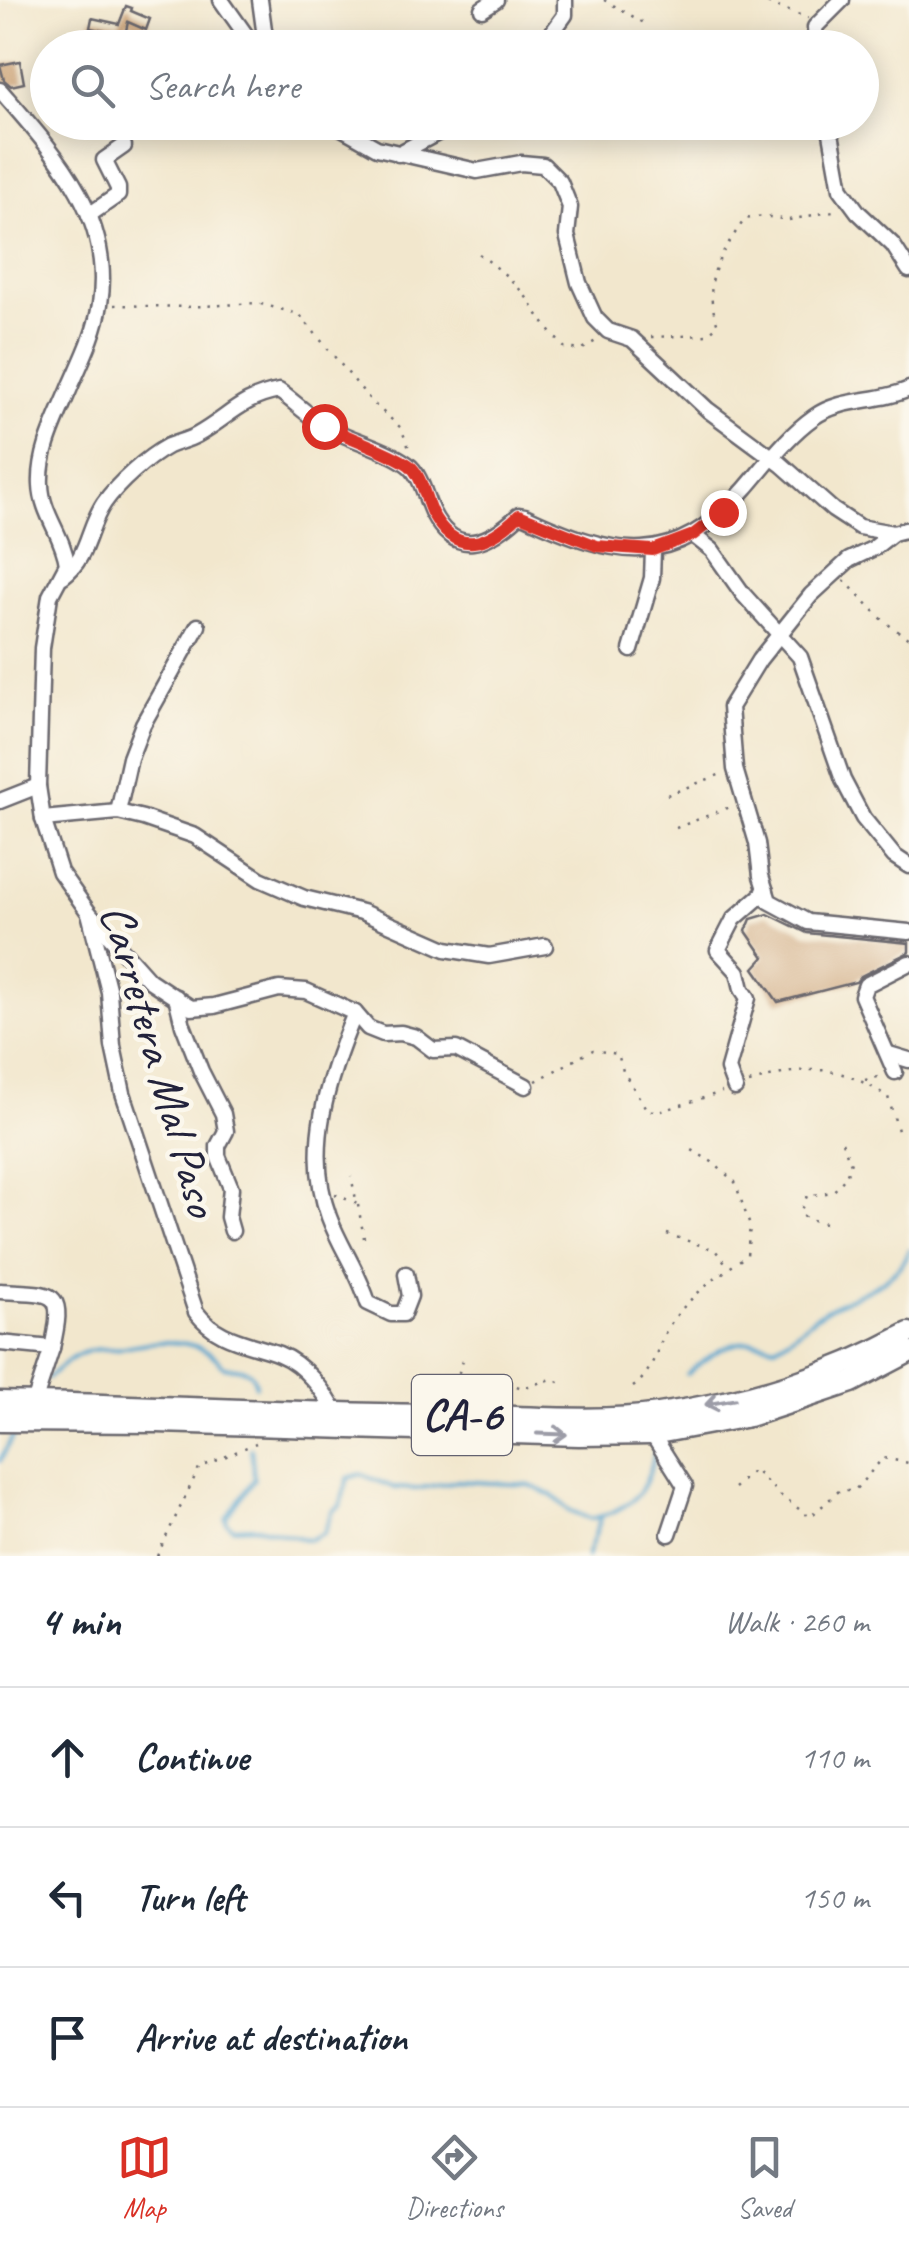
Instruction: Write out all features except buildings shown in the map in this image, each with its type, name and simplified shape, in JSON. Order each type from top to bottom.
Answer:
[{"type":"highway","name":"CA-6","points":[[0,1421],[271,1427],[338,1420],[658,1415],[769,1393],[823,1375],[909,1333]]},
{"type":"highway","name":"CA-6","points":[[0,1402],[580,1435],[652,1434],[749,1416],[852,1382],[909,1352]]},
{"type":"street","points":[[222,0],[243,30]]},
{"type":"street","points":[[260,0],[264,30]]},
{"type":"street","points":[[482,9],[496,0]]},
{"type":"street","points":[[554,30],[565,16],[565,0]]},
{"type":"street","points":[[815,30],[842,0]]},
{"type":"street","name":"Carretera Mal Paso","points":[[0,90],[30,122]]},
{"type":"street","name":"Carretera Mal Paso","points":[[45,140],[68,170],[89,215],[97,244],[101,302],[93,334],[42,457],[40,486],[46,512],[67,564],[50,596],[42,648],[38,786],[43,820],[60,872],[89,913],[109,992],[113,1046],[123,1093],[196,1312],[221,1336],[296,1362],[338,1420]]},
{"type":"street","points":[[363,140],[398,154],[477,171],[521,163],[544,165],[560,182],[570,208],[567,235],[579,283],[595,318],[608,331],[632,338],[708,410],[772,457],[845,519],[859,527],[893,534]]},
{"type":"street","points":[[398,154],[424,140]]},
{"type":"street","points":[[832,140],[842,189],[909,270]]},
{"type":"street","points":[[89,215],[118,195],[104,160],[124,146]]},
{"type":"street","points":[[62,576],[75,567],[86,550],[93,523],[105,501],[134,472],[166,447],[197,436],[255,396],[279,391],[324,426],[409,465],[434,516],[454,538],[484,542],[519,515],[597,546],[653,550],[693,535],[723,512],[812,418],[832,406],[907,394]]},
{"type":"street","points":[[909,529],[849,560],[810,595],[759,660],[730,708],[735,769],[769,901],[808,922],[909,932]]},
{"type":"street","points":[[693,535],[712,550],[743,594],[800,657],[843,780],[863,818],[894,856],[909,866]]},
{"type":"street","points":[[631,650],[652,578],[653,550]]},
{"type":"street","points":[[118,812],[130,758],[143,724],[198,626]]},
{"type":"street","points":[[0,801],[38,786]]},
{"type":"street","points":[[43,820],[118,812],[195,836],[260,879],[304,898],[362,912],[446,949],[489,956],[544,946]]},
{"type":"street","points":[[734,1088],[728,1069],[748,998],[738,972],[718,950],[734,918],[766,891]]},
{"type":"street","points":[[89,913],[128,952],[149,980],[192,1008],[279,989],[306,991],[355,1013],[368,1028],[416,1038],[433,1050],[456,1049],[526,1086]]},
{"type":"street","points":[[895,1072],[862,996],[866,986],[909,963]]},
{"type":"street","points":[[176,997],[182,1025],[222,1114],[226,1131],[218,1146],[218,1156],[231,1188],[228,1217],[232,1231]]},
{"type":"street","points":[[355,1013],[334,1062],[319,1132],[320,1187],[334,1230],[368,1302],[391,1314],[404,1314],[410,1296],[406,1274]]},
{"type":"street","points":[[889,1054],[909,1060]]},
{"type":"street","points":[[0,1291],[46,1294],[56,1301],[59,1316],[34,1403]]},
{"type":"street","points":[[0,1343],[52,1348]]},
{"type":"street","points":[[652,1434],[685,1486],[669,1534]]},
{"type":"path","points":[[604,0],[646,24]]},
{"type":"path","points":[[726,0],[764,2],[807,18],[815,27]]},
{"type":"path","points":[[632,338],[707,335],[718,325],[710,303],[714,270],[745,219],[763,216],[789,220],[854,206]]},
{"type":"path","points":[[479,254],[530,302],[546,329],[565,348],[581,350],[608,331]]},
{"type":"path","points":[[101,302],[112,306],[186,308],[257,303],[299,314],[372,402],[402,428],[410,448],[409,465]]},
{"type":"path","points":[[836,572],[885,622],[909,640]]},
{"type":"path","points":[[667,795],[735,769]]},
{"type":"path","points":[[676,828],[742,801]]},
{"type":"path","points":[[526,1086],[593,1050],[618,1054],[623,1071],[647,1110],[660,1112],[799,1070],[847,1073],[888,1097],[900,1134]]},
{"type":"path","points":[[824,1223],[805,1218],[801,1210],[807,1196],[834,1192],[845,1178],[850,1164],[840,1137]]},
{"type":"path","points":[[632,1388],[644,1379],[667,1328],[696,1293],[748,1255],[750,1226],[735,1182],[712,1162],[687,1148]]},
{"type":"path","points":[[351,1176],[364,1238]]},
{"type":"path","points":[[320,1187],[357,1204]]},
{"type":"path","points":[[667,1234],[715,1250],[730,1268]]},
{"type":"path","points":[[463,1361],[459,1372],[480,1383],[499,1380],[522,1388],[552,1379],[566,1385]]},
{"type":"path","points":[[157,1556],[199,1468],[263,1439],[271,1427]]},
{"type":"path","points":[[734,1488],[754,1470],[810,1517],[840,1490],[854,1490],[884,1458],[909,1463]]},
{"type":"waterway","points":[[687,1374],[728,1346],[750,1342],[775,1346],[821,1313],[883,1281],[894,1273],[909,1250]]},
{"type":"waterway","points":[[48,1378],[88,1351],[176,1342],[203,1349],[224,1367],[245,1370],[256,1386]]},
{"type":"waterway","points":[[0,1461],[16,1430]]},
{"type":"waterway","points":[[251,1448],[254,1479],[226,1518],[227,1523],[233,1528],[257,1527],[309,1540],[324,1533],[332,1511],[340,1506],[348,1478],[361,1474],[395,1488],[416,1489],[457,1481],[528,1485],[591,1519],[618,1509],[636,1496],[648,1477],[655,1450]]},
{"type":"waterway","points":[[587,1556],[601,1518]]},
{"type":"route","points":[[324,426],[409,465],[434,516],[454,538],[470,543],[484,542],[499,534],[519,515],[597,546],[653,550],[693,535],[723,512]]}]
